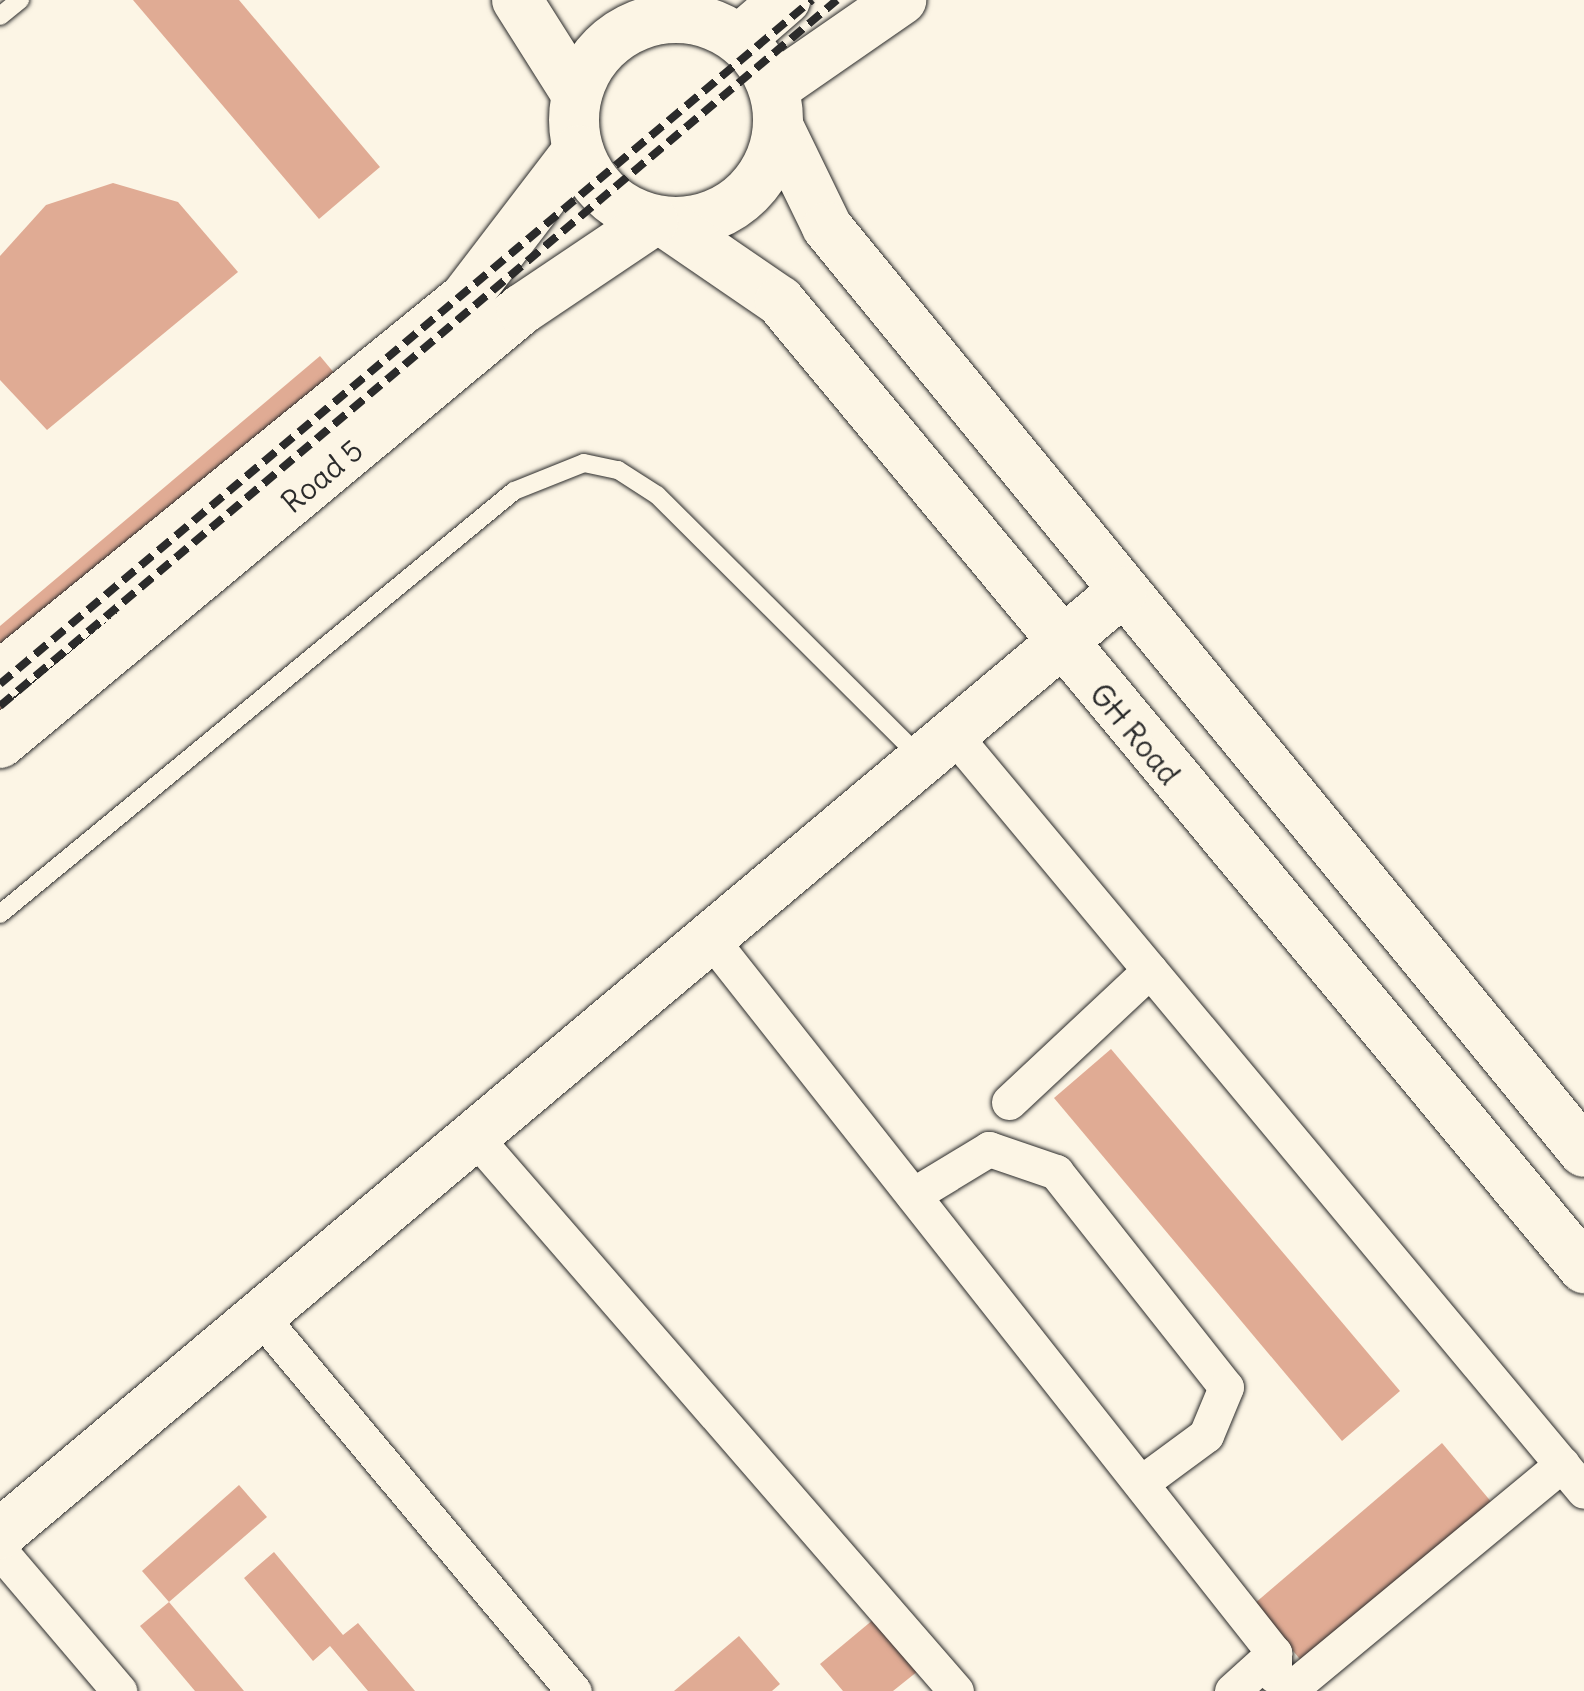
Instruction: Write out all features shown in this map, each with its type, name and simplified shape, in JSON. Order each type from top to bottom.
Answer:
[{"type":"main road","points":[[517,0],[576,95],[578,150],[606,196],[660,222],[699,220],[742,198],[771,160],[776,108],[901,0]]},
{"type":"main road","points":[[740,39],[786,0]]},
{"type":"main road","points":[[576,95],[605,46],[647,10],[700,20],[740,39],[776,108],[828,227],[1122,592],[1584,1152]]},
{"type":"main road","name":"Road 5","points":[[0,676],[464,298],[578,150]]},
{"type":"main road","name":"Road 5","points":[[0,743],[522,310],[660,222]]},
{"type":"main road","name":"GH Road","points":[[660,222],[780,300],[1060,644],[1584,1268]]},
{"type":"main road","points":[[0,1534],[1122,592]]},
{"type":"street","points":[[938,747],[1150,970],[1573,1478],[1288,1691]]},
{"type":"street","points":[[710,938],[1274,1653],[1274,1691]]},
{"type":"street","points":[[1008,1102],[1150,970]]},
{"type":"street","points":[[474,1136],[956,1691]]},
{"type":"street","points":[[913,1194],[989,1149],[1056,1172],[1202,1356],[1226,1387],[1206,1434],[1141,1483]]},
{"type":"street","points":[[260,1316],[574,1691]]},
{"type":"street","points":[[0,1550],[119,1691]]},
{"type":"street","points":[[1232,1691],[1274,1653]]},
{"type":"lane","points":[[0,16],[20,0]]},
{"type":"lane","points":[[0,914],[514,491],[584,463],[618,470],[657,496],[938,747]]},
{"type":"building","points":[[133,0],[239,0],[380,167],[319,219]]},
{"type":"building","points":[[113,183],[178,202],[238,272],[47,430],[0,380],[0,256],[46,205]]},
{"type":"building","points":[[320,356],[386,435],[0,763],[0,626]]},
{"type":"building","points":[[1111,1049],[1400,1391],[1342,1441],[1054,1098]]},
{"type":"building","points":[[1442,1443],[1493,1504],[1304,1664],[1254,1604]]},
{"type":"building","points":[[239,1485],[267,1517],[169,1602],[142,1571]]},
{"type":"building","points":[[274,1552],[343,1635],[358,1623],[415,1691],[368,1691],[330,1646],[313,1661],[244,1578]]},
{"type":"building","points":[[169,1602],[244,1691],[195,1691],[140,1626]]},
{"type":"building","points":[[874,1619],[918,1671],[893,1691],[843,1691],[820,1664]]},
{"type":"building","points":[[739,1636],[780,1684],[772,1691],[674,1691]]},
{"type":"railway","points":[[0,684],[812,0]]},
{"type":"railway","points":[[0,706],[837,0]]}]
